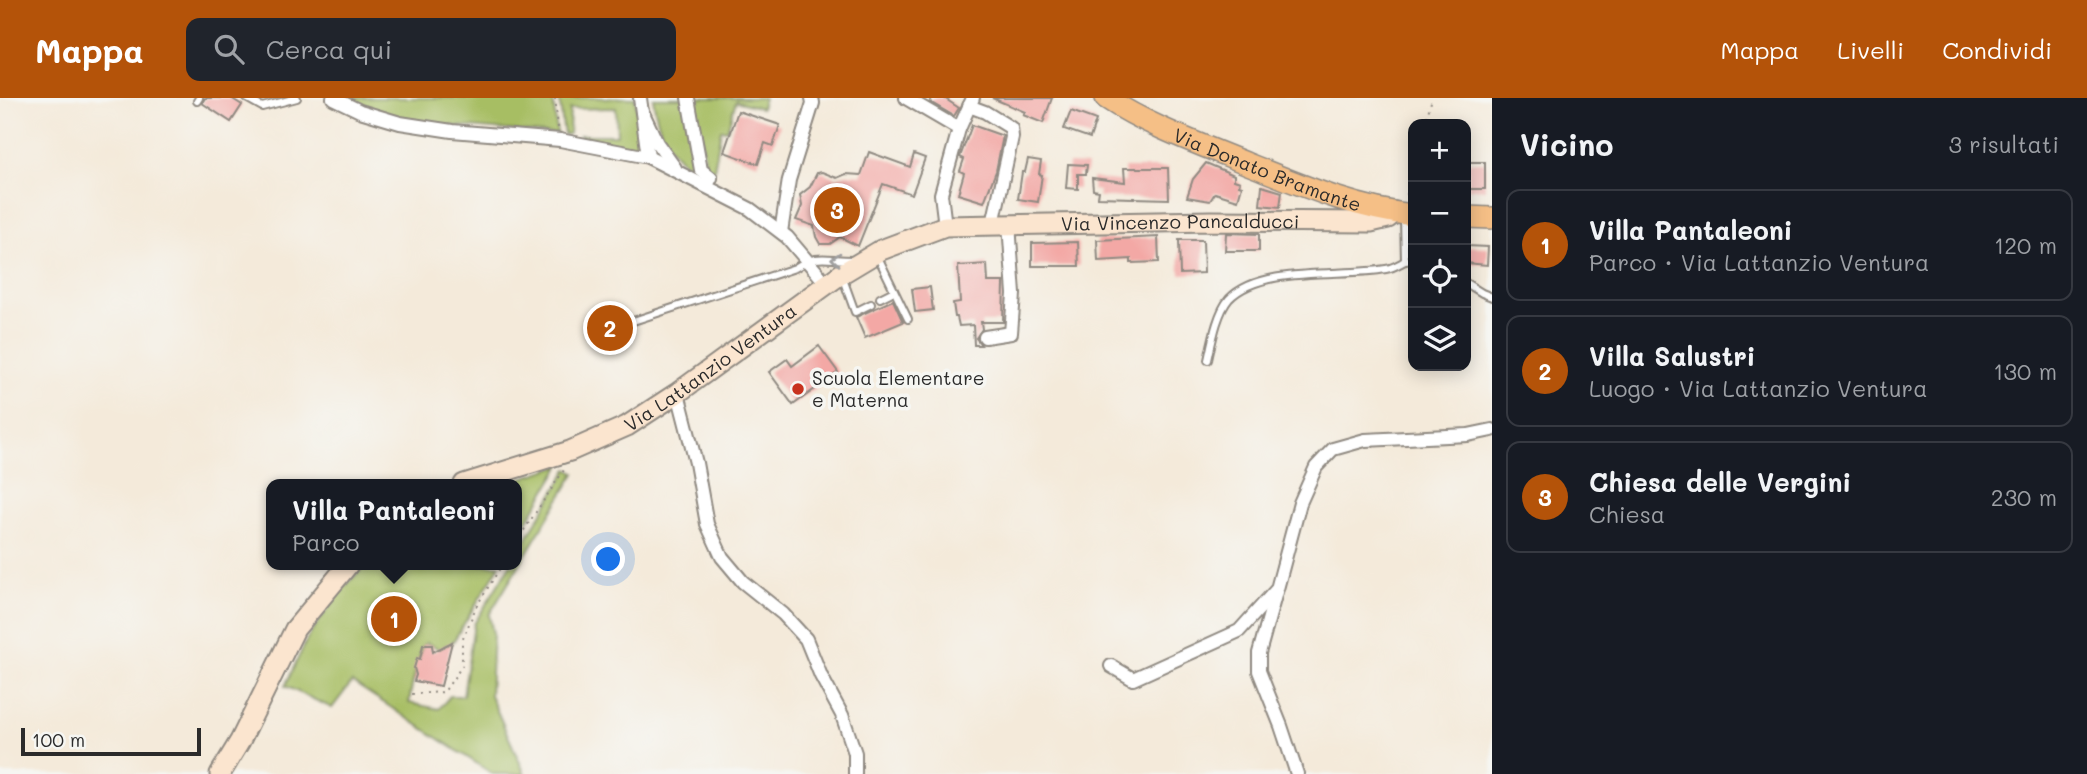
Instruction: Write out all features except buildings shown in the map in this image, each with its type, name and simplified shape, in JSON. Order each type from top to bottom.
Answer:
[{"type":"main road","name":"Via Donato Bramante","points":[[1106,98],[1198,144],[1288,180],[1343,199],[1404,213]]},
{"type":"main road","name":"Via Vincenzo Pancalducci","points":[[944,226],[1211,221],[1371,222],[1404,213]]},
{"type":"main road","points":[[1471,218],[1492,218]]},
{"type":"main road","name":"Via Lattanzio Ventura","points":[[480,479],[570,451],[627,426],[870,256],[909,237],[944,226]]},
{"type":"main road","points":[[220,774],[240,741],[295,629],[344,570]]},
{"type":"street","points":[[332,98],[360,111],[400,123],[452,131],[560,140],[648,156],[750,209],[781,232],[807,259],[834,279]]},
{"type":"street","points":[[688,98],[701,170],[711,178],[707,186]]},
{"type":"street","points":[[781,232],[789,180],[813,98]]},
{"type":"street","points":[[906,98],[959,129]]},
{"type":"street","points":[[944,226],[941,194],[959,129],[971,102],[1011,128],[1012,137],[1001,224],[1014,294],[1011,333],[985,337]]},
{"type":"street","points":[[641,105],[648,156]]},
{"type":"street","points":[[641,105],[657,143],[678,171]]},
{"type":"street","points":[[676,394],[696,463],[707,524],[722,557],[743,582],[783,614],[806,639],[821,676],[842,715],[855,753],[855,774]]},
{"type":"street","points":[[1297,774],[1259,671],[1259,653],[1300,503],[1316,467],[1333,449],[1365,440],[1468,435],[1492,430]]},
{"type":"street","points":[[1111,666],[1133,679],[1239,631],[1277,589]]},
{"type":"lane","points":[[246,98],[262,107],[297,98]]},
{"type":"lane","points":[[1404,213],[1408,251]]},
{"type":"lane","points":[[621,325],[794,268],[807,259],[818,257],[870,256],[894,290],[908,319]]},
{"type":"lane","points":[[1208,360],[1216,326],[1228,299],[1250,285],[1276,278],[1388,269],[1408,260]]},
{"type":"lane","points":[[834,279],[855,312],[871,304]]},
{"type":"lane","points":[[1471,286],[1492,297]]},
{"type":"lane","points":[[880,298],[894,290]]},
{"type":"path","points":[[555,98],[560,140]]},
{"type":"path","points":[[1426,119],[1432,98]]},
{"type":"path","points":[[1404,213],[1410,182]]},
{"type":"path","points":[[522,533],[566,467],[572,456],[570,451]]},
{"type":"path","points":[[412,694],[444,692],[462,666],[462,641],[476,607],[499,570]]},
{"type":"green space","points":[[344,98],[553,98],[557,134],[429,124],[374,111]]},
{"type":"green space","points":[[559,98],[635,98],[642,141],[621,146],[581,138],[580,135],[617,135],[616,108],[570,109],[569,134],[564,135]]},
{"type":"green space","points":[[653,98],[686,98],[698,173],[679,158],[666,142]]},
{"type":"green space","points":[[693,98],[764,98],[761,108],[736,101],[727,130],[721,130],[713,175],[707,170]]},
{"type":"green space","points":[[561,465],[522,530],[522,479],[519,479]]},
{"type":"green space","points":[[568,469],[575,473],[522,561],[522,546]]},
{"type":"green space","points":[[360,570],[497,570],[451,645],[446,645],[441,650],[427,643],[423,645],[409,703],[439,709],[450,696],[463,696],[474,624],[507,570],[516,570],[489,615],[493,633],[490,695],[525,774],[493,774],[352,682],[332,708],[285,686],[308,637],[339,593]]},
{"type":"place","name":"Chiesa delle Vergini","points":[[837,210]]},
{"type":"place","name":"Villa Salustri","points":[[610,328]]},
{"type":"place","name":"Scuola Elementare e Materna","points":[[798,389]]},
{"type":"place","name":"Villa Pantaleoni","points":[[394,619]]}]
